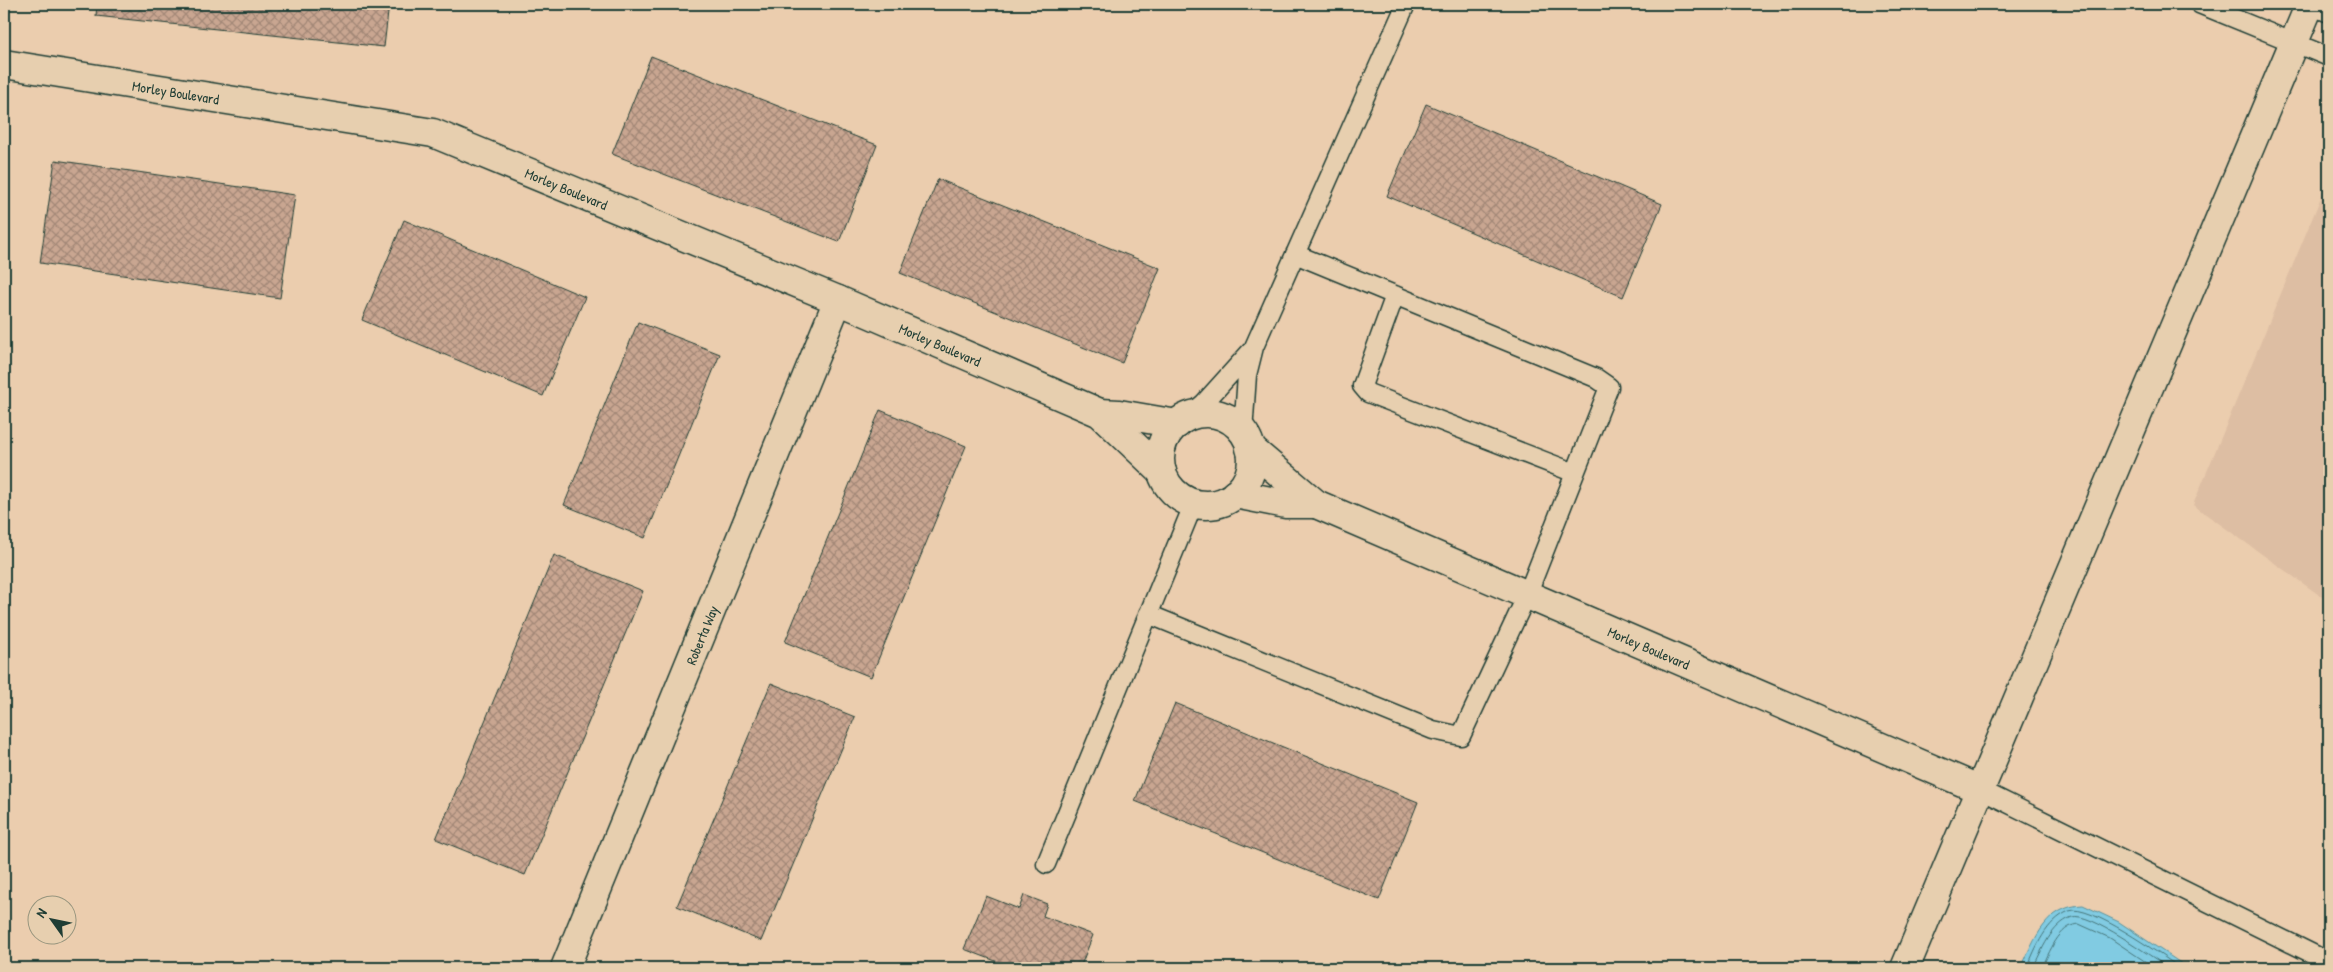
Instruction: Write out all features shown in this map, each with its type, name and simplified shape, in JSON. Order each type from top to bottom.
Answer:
[{"type":"main road","points":[[1905,968],[2293,42],[2314,6]]},
{"type":"main road","name":"Morley Boulevard","points":[[4,64],[433,133],[838,300],[1100,414],[1162,472]]},
{"type":"main road","name":"Roberta Way","points":[[565,968],[838,300]]},
{"type":"main road","name":"Morley Boulevard","points":[[1100,414],[1119,414],[1180,422]]},
{"type":"main road","points":[[1215,414],[1235,424],[1246,441],[1252,464],[1244,485],[1229,500],[1207,506],[1185,501],[1168,487],[1160,467],[1162,444],[1174,426],[1180,422],[1193,415],[1215,414]]},
{"type":"main road","name":"Morley Boulevard","points":[[1246,441],[1316,504],[1981,790]]},
{"type":"main road","name":"Morley Boulevard","points":[[1235,494],[1286,504],[1316,504]]},
{"type":"lane","points":[[1246,441],[1247,375],[1254,346],[1406,4]]},
{"type":"lane","points":[[2199,4],[2329,57]]},
{"type":"lane","points":[[1148,614],[1433,730],[1461,736],[1527,595],[1609,387],[1596,378],[1295,254]]},
{"type":"lane","points":[[1395,295],[1362,386],[1368,393],[1575,473]]},
{"type":"lane","points":[[1180,422],[1211,397],[1254,346]]},
{"type":"lane","points":[[1046,864],[1194,503]]},
{"type":"lane","points":[[1981,790],[2329,962]]},
{"type":"shaded area","points":[[2329,178],[2329,602],[2193,505]]},
{"type":"water","points":[[2083,905],[2119,922],[2188,968],[2021,968],[2043,926],[2060,911]]},
{"type":"building","points":[[97,4],[389,4],[384,47],[96,16]]},
{"type":"building","points":[[651,56],[877,145],[839,242],[612,154]]},
{"type":"building","points":[[1426,104],[1662,204],[1623,297],[1387,196]]},
{"type":"building","points":[[55,160],[295,195],[280,298],[40,263]]},
{"type":"building","points":[[938,179],[1160,268],[1122,363],[900,273]]},
{"type":"building","points":[[404,220],[585,297],[543,396],[362,320]]},
{"type":"building","points":[[638,322],[720,354],[645,538],[564,505]]},
{"type":"building","points":[[880,410],[966,446],[871,677],[785,642]]},
{"type":"building","points":[[554,555],[643,591],[525,875],[436,839]]},
{"type":"building","points":[[771,683],[855,717],[761,941],[677,906]]},
{"type":"building","points":[[1175,703],[1418,802],[1379,900],[1135,801]]},
{"type":"building","points":[[1024,895],[1047,904],[1043,916],[1093,935],[1080,968],[1014,968],[964,949],[986,896],[1019,909]]}]
